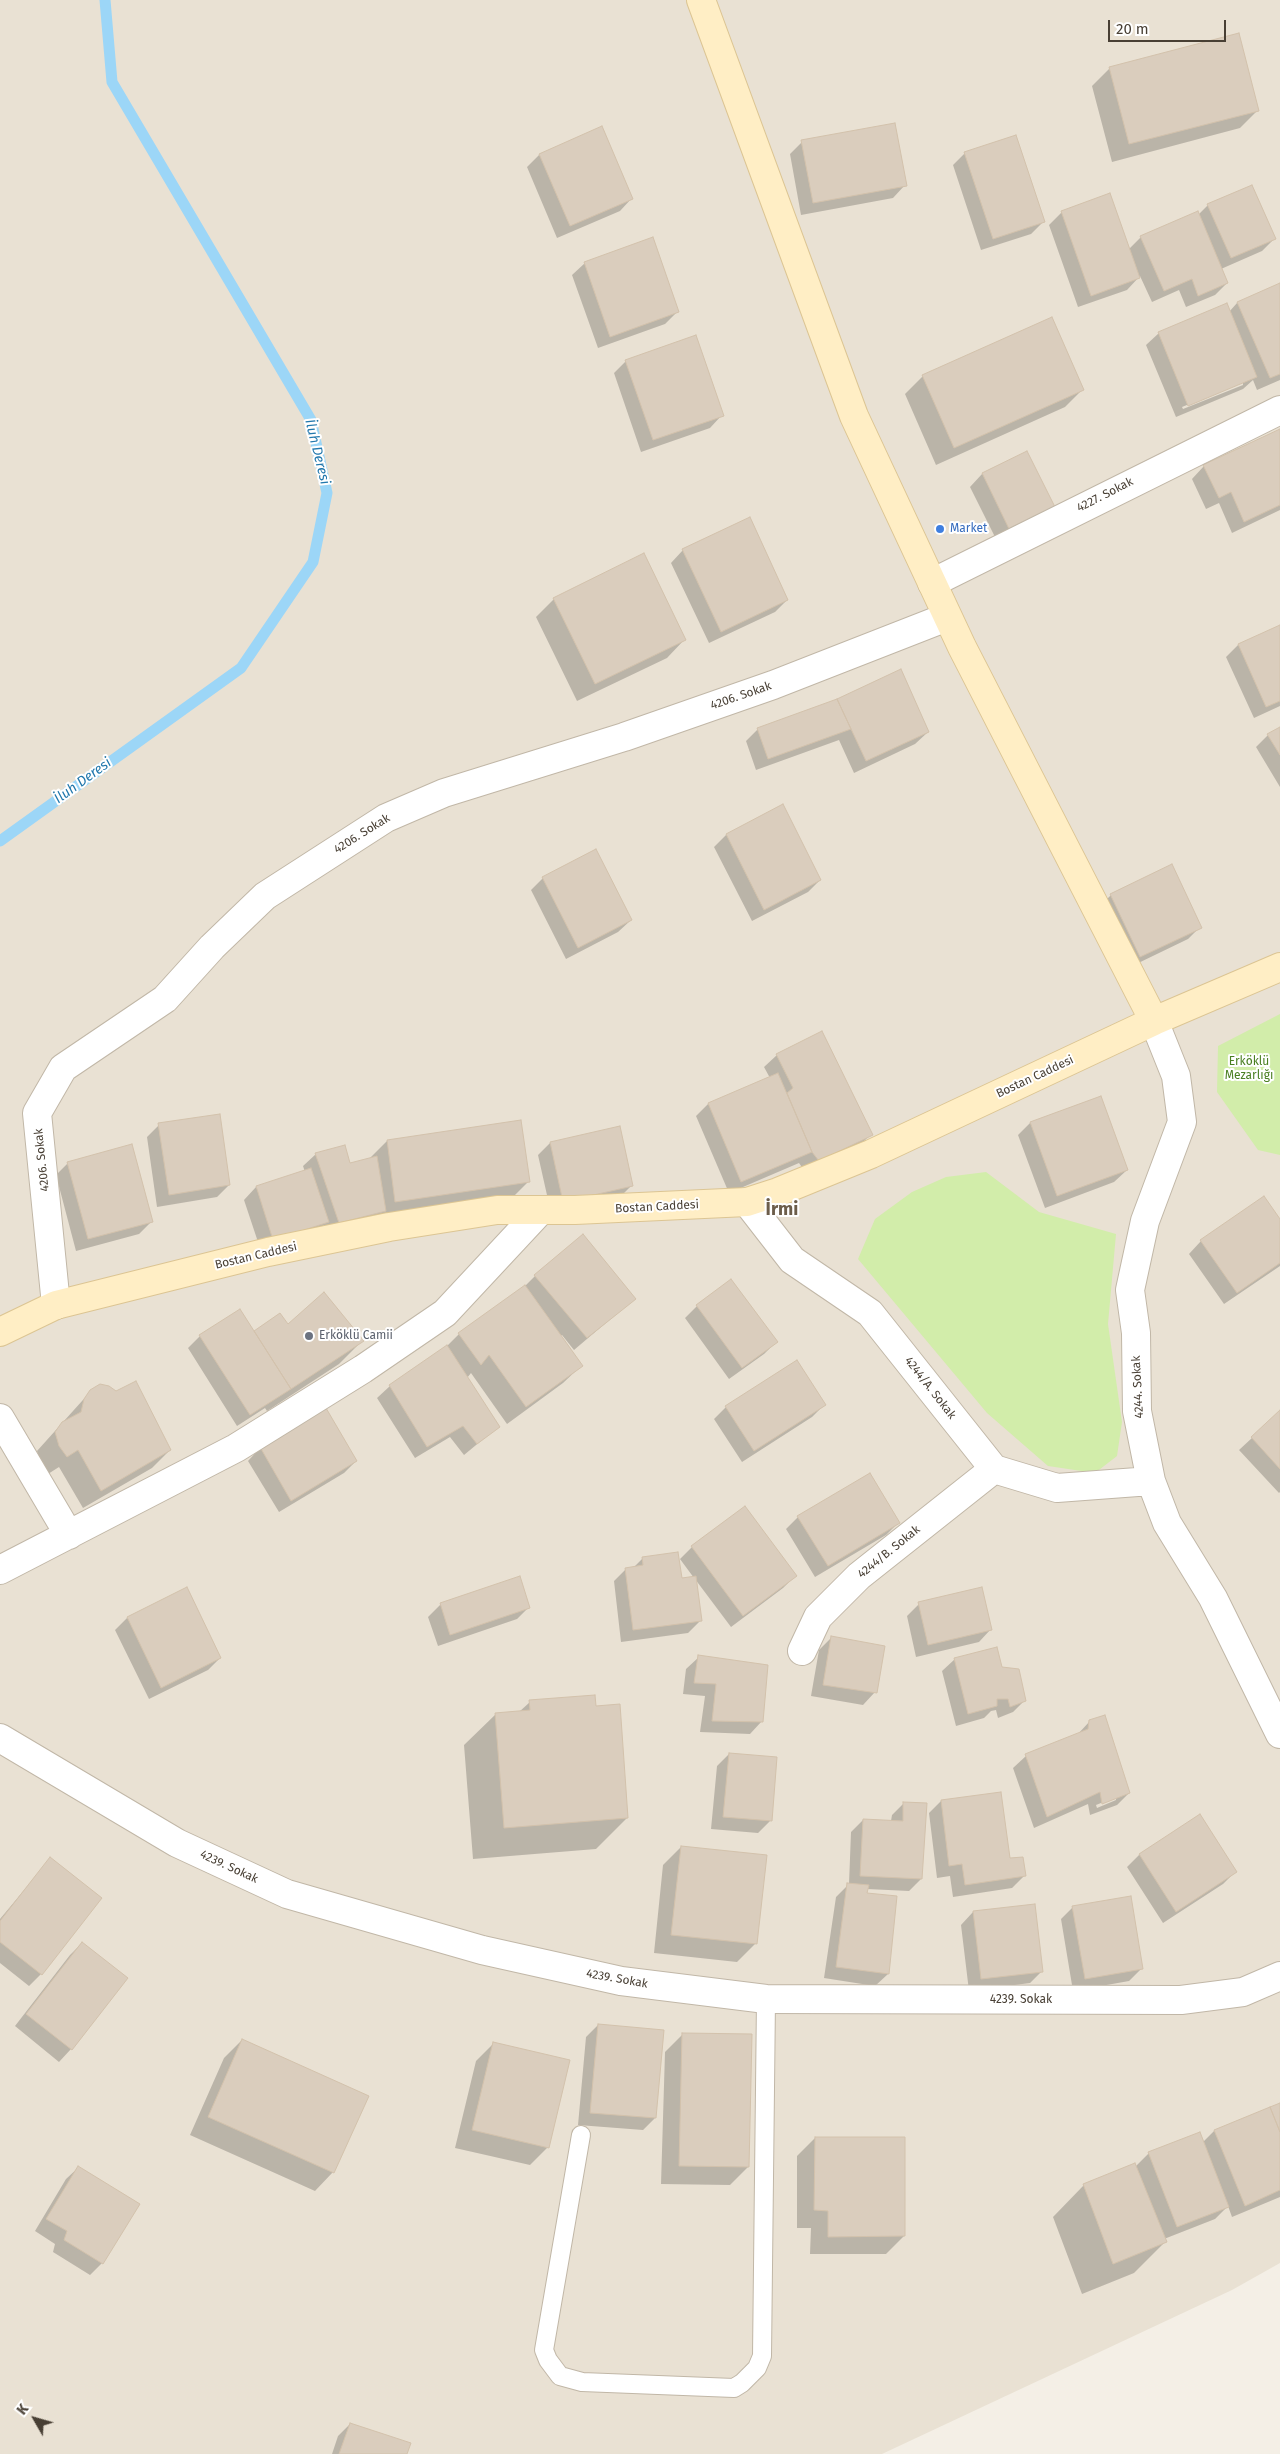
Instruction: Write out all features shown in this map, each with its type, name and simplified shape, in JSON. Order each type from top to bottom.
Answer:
[{"type":"street","points":[[701,0],[854,416],[947,617],[1154,1022]]},
{"type":"street","name":"4227. Sokak","points":[[932,583],[1280,410]]},
{"type":"street","name":"4206. Sokak","points":[[56,1304],[37,1113],[63,1068],[165,998],[212,947],[265,896],[386,818],[444,794],[624,737],[773,685],[947,617]]},
{"type":"street","name":"Bostan Caddesi","points":[[0,1332],[56,1304],[268,1252],[389,1227],[497,1210],[747,1202],[778,1192],[871,1154],[1154,1022],[1280,967]]},
{"type":"street","name":"4244. Sokak","points":[[1154,1022],[1176,1076],[1182,1122],[1145,1221],[1130,1290],[1136,1332],[1138,1411],[1152,1481],[1167,1523],[1214,1598],[1280,1734]]},
{"type":"street","name":"4244/A. Sokak","points":[[747,1202],[792,1260],[870,1313],[994,1469]]},
{"type":"street","points":[[0,1570],[236,1448],[363,1369],[445,1313],[541,1210]]},
{"type":"street","points":[[0,1418],[69,1535]]},
{"type":"street","points":[[994,1469],[1057,1488],[1152,1481]]},
{"type":"street","name":"4244/B. Sokak","points":[[802,1651],[818,1617],[859,1576],[994,1469]]},
{"type":"street","name":"4239. Sokak","points":[[0,1738],[177,1843],[287,1894],[482,1950],[621,1982],[766,1999],[1181,2000],[1243,1992],[1280,1976]]},
{"type":"lane","points":[[581,2135],[544,2350],[548,2360],[560,2376],[582,2382],[734,2388],[742,2383],[757,2368],[762,2356],[766,1999]]},
{"type":"shaded area","points":[[0,0],[1280,0],[1280,2263],[1232,2290],[882,2454],[0,2454]]},
{"type":"green space","name":"Erköklü Mezarlığı","points":[[1280,1014],[1280,1155],[1258,1150],[1217,1092],[1218,1046]]},
{"type":"green space","points":[[986,1172],[1039,1212],[1116,1234],[1108,1324],[1122,1422],[1117,1456],[1095,1473],[1048,1466],[987,1413],[858,1259],[875,1219],[912,1192],[946,1177]]},
{"type":"building","points":[[1239,33],[1259,111],[1129,144],[1109,67]]},
{"type":"building","points":[[895,123],[907,186],[813,203],[801,140]]},
{"type":"building","points":[[602,126],[633,199],[570,226],[539,154]]},
{"type":"building","points":[[1016,135],[1045,222],[993,239],[964,152]]},
{"type":"building","points":[[1252,185],[1276,239],[1231,258],[1207,204]]},
{"type":"building","points":[[1110,193],[1140,278],[1091,296],[1061,211]]},
{"type":"building","points":[[1198,211],[1228,283],[1198,296],[1192,279],[1164,291],[1140,236]]},
{"type":"building","points":[[653,237],[679,312],[610,337],[584,262]]},
{"type":"building","points":[[1280,283],[1280,374],[1270,378],[1237,302]]},
{"type":"building","points":[[1227,303],[1257,377],[1188,406],[1158,332]]},
{"type":"building","points":[[1052,317],[1084,390],[954,448],[922,375]]},
{"type":"building","points":[[696,335],[724,416],[653,440],[625,360]]},
{"type":"building","points":[[1280,429],[1280,505],[1244,522],[1231,492],[1219,498],[1203,465]]},
{"type":"building","points":[[1027,451],[1057,511],[1011,533],[982,473]]},
{"type":"building","points":[[750,517],[788,600],[721,632],[682,549]]},
{"type":"building","points":[[644,553],[686,640],[595,684],[553,598]]},
{"type":"building","points":[[1280,625],[1280,701],[1266,707],[1238,644]]},
{"type":"building","points":[[901,669],[929,732],[866,761],[837,699]]},
{"type":"building","points":[[837,699],[851,729],[768,759],[757,728]]},
{"type":"building","points":[[1280,727],[1280,755],[1267,734]]},
{"type":"building","points":[[783,804],[821,880],[764,910],[726,834]]},
{"type":"building","points":[[596,849],[632,920],[578,948],[542,877]]},
{"type":"building","points":[[1172,864],[1202,928],[1140,957],[1110,894]]},
{"type":"building","points":[[822,1031],[873,1135],[819,1161],[812,1152],[787,1093],[793,1088],[776,1054]]},
{"type":"building","points":[[778,1073],[812,1152],[741,1182],[708,1103]]},
{"type":"building","points":[[1101,1096],[1128,1170],[1057,1196],[1030,1122]]},
{"type":"building","points":[[220,1114],[230,1185],[169,1195],[158,1123]]},
{"type":"building","points":[[521,1120],[530,1182],[395,1202],[387,1140]]},
{"type":"building","points":[[620,1126],[633,1186],[563,1202],[550,1142]]},
{"type":"building","points":[[132,1144],[153,1222],[88,1239],[67,1162]]},
{"type":"building","points":[[345,1145],[350,1163],[377,1156],[386,1211],[339,1223],[315,1153]]},
{"type":"building","points":[[311,1168],[329,1222],[273,1240],[256,1186]]},
{"type":"building","points":[[1264,1196],[1280,1219],[1280,1263],[1237,1293],[1200,1240]]},
{"type":"building","points":[[583,1234],[636,1299],[587,1338],[534,1275]]},
{"type":"building","points":[[731,1279],[778,1342],[742,1368],[696,1305]]},
{"type":"building","points":[[525,1285],[583,1366],[526,1407],[489,1355],[481,1365],[458,1333]]},
{"type":"building","name":"Erköklü Camii","points":[[324,1292],[364,1341],[291,1389],[254,1331],[280,1313],[288,1324]]},
{"type":"building","points":[[240,1309],[291,1389],[250,1415],[199,1335]]},
{"type":"building","points":[[447,1345],[500,1427],[477,1444],[463,1426],[427,1447],[389,1385]]},
{"type":"building","points":[[797,1360],[826,1405],[754,1451],[725,1406]]},
{"type":"building","points":[[136,1381],[171,1450],[101,1491],[78,1450],[67,1457],[59,1446],[55,1432],[62,1422],[81,1412],[84,1399],[90,1390],[100,1384],[109,1386],[116,1391]]},
{"type":"building","points":[[326,1408],[357,1461],[291,1501],[260,1447]]},
{"type":"building","points":[[1280,1410],[1280,1469],[1251,1437]]},
{"type":"building","points":[[870,1473],[900,1523],[828,1566],[797,1516]]},
{"type":"building","points":[[745,1506],[797,1576],[743,1616],[691,1546]]},
{"type":"building","points":[[678,1552],[682,1578],[696,1576],[702,1621],[633,1630],[625,1568],[643,1565],[642,1557]]},
{"type":"building","points":[[520,1576],[530,1608],[450,1635],[440,1603]]},
{"type":"building","points":[[187,1587],[221,1658],[161,1688],[127,1617]]},
{"type":"building","points":[[982,1587],[992,1630],[928,1645],[918,1602]]},
{"type":"building","points":[[831,1636],[885,1646],[877,1693],[823,1685]]},
{"type":"building","points":[[997,1647],[1002,1667],[1019,1669],[1026,1701],[1010,1707],[1008,1699],[997,1699],[997,1706],[968,1714],[954,1658]]},
{"type":"building","points":[[698,1655],[768,1665],[763,1722],[712,1721],[716,1684],[694,1683]]},
{"type":"building","points":[[595,1695],[596,1706],[620,1704],[628,1818],[504,1828],[495,1713],[530,1710],[529,1700]]},
{"type":"building","points":[[1105,1715],[1130,1793],[1102,1804],[1100,1792],[1047,1817],[1025,1754],[1088,1729],[1089,1720]]},
{"type":"building","points":[[729,1753],[777,1757],[772,1821],[723,1817]]},
{"type":"building","points":[[1001,1792],[1010,1858],[1023,1857],[1026,1876],[965,1885],[962,1864],[949,1866],[941,1800]]},
{"type":"building","points":[[903,1802],[927,1803],[922,1879],[860,1876],[863,1819],[903,1821]]},
{"type":"building","points":[[1200,1814],[1237,1872],[1176,1912],[1139,1854]]},
{"type":"building","points":[[681,1846],[767,1855],[757,1944],[671,1935]]},
{"type":"building","points":[[50,1857],[102,1898],[42,1975],[0,1942],[0,1921]]},
{"type":"building","points":[[847,1883],[869,1885],[867,1893],[897,1896],[889,1974],[836,1967]]},
{"type":"building","points":[[1131,1896],[1143,1969],[1085,1979],[1072,1906]]},
{"type":"building","points":[[1035,1904],[1043,1972],[981,1979],[973,1911]]},
{"type":"building","points":[[82,1942],[128,1978],[72,2050],[26,2014]]},
{"type":"building","points":[[598,2024],[664,2030],[656,2118],[590,2113]]},
{"type":"building","points":[[682,2033],[752,2034],[749,2167],[679,2166]]},
{"type":"building","points":[[242,2039],[369,2096],[334,2173],[208,2117]]},
{"type":"building","points":[[493,2042],[570,2060],[549,2148],[472,2130]]},
{"type":"building","points":[[1280,2103],[1280,2132],[1270,2107]]},
{"type":"building","points":[[1270,2107],[1280,2132],[1280,2190],[1245,2206],[1214,2130]]},
{"type":"building","points":[[1200,2132],[1229,2207],[1177,2227],[1148,2152]]},
{"type":"building","points":[[815,2137],[905,2137],[905,2236],[828,2237],[828,2211],[814,2210]]},
{"type":"building","points":[[1135,2163],[1167,2242],[1113,2264],[1083,2184]]},
{"type":"building","points":[[78,2166],[140,2204],[103,2264],[64,2240],[67,2231],[46,2219]]},
{"type":"building","points":[[350,2423],[411,2443],[407,2454],[339,2454]]},
{"type":"waterway","name":"İluh Deresi","points":[[0,841],[241,668],[313,562],[327,493],[311,420],[112,82],[105,0]]},
{"type":"place","name":"Market","points":[[940,529]]},
{"type":"place","name":"Erköklü Camii","points":[[309,1336]]},
{"type":"district","name":"İrmi","points":[[782,1210]]}]
